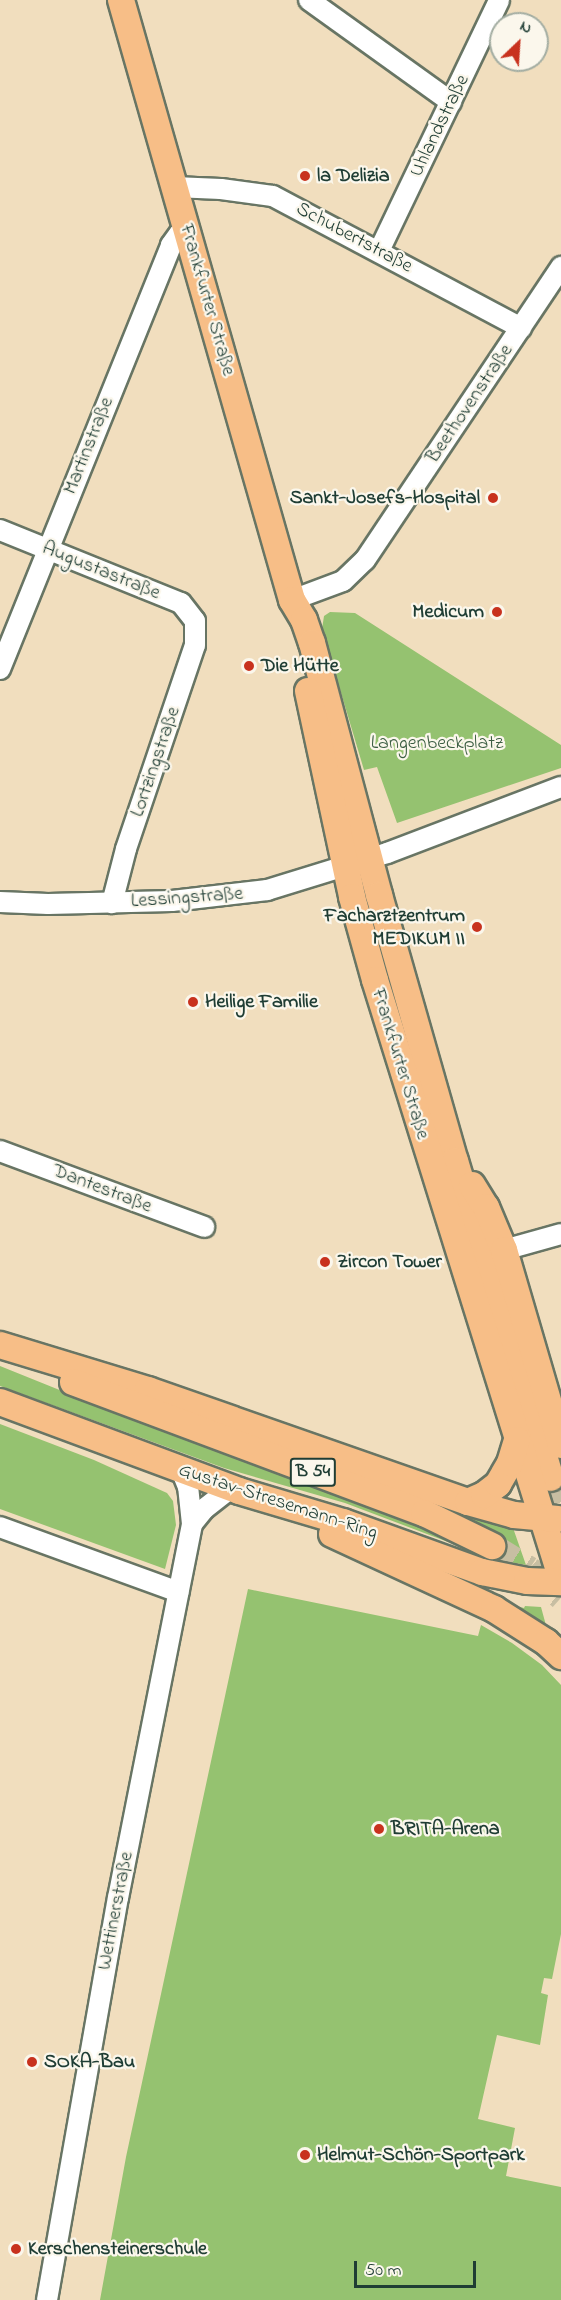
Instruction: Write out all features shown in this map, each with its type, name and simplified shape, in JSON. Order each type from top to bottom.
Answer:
[{"type":"main road","name":"Frankfurter Straße","points":[[121,0],[292,600],[294,632],[345,866],[393,1043],[517,1440],[552,1519],[560,1571]]},
{"type":"main road","name":"Frankfurter Straße","points":[[292,600],[304,620],[312,643],[455,1161],[551,1478]]},
{"type":"main road","points":[[455,1161],[486,1207],[504,1250],[561,1445]]},
{"type":"main road","points":[[0,1345],[148,1390],[468,1502],[552,1519]]},
{"type":"main road","name":"Gustav-Stresemann-Ring","points":[[0,1354],[424,1513],[492,1546]]},
{"type":"main road","name":"Gustav-Stresemann-Ring","points":[[0,1402],[235,1490],[343,1522],[482,1572],[536,1582],[560,1571]]},
{"type":"main road","points":[[468,1502],[484,1496],[498,1484],[510,1463],[517,1440]]},
{"type":"main road","name":"B 54","points":[[235,1490],[494,1609],[540,1638],[561,1656]]},
{"type":"street","points":[[309,0],[451,102]]},
{"type":"street","name":"Uhlandstraße","points":[[379,251],[499,0]]},
{"type":"street","name":"Schubertstraße","points":[[174,188],[221,189],[273,196],[521,328]]},
{"type":"street","name":"Martinstraße","points":[[0,669],[171,245],[179,234],[187,231]]},
{"type":"street","name":"Beethovenstraße","points":[[292,600],[343,581],[364,560],[561,267]]},
{"type":"street","name":"Augustastraße","points":[[0,530],[181,603],[195,621]]},
{"type":"street","name":"Lortzingstraße","points":[[111,903],[126,849],[195,645],[195,621]]},
{"type":"street","points":[[370,858],[561,788]]},
{"type":"street","name":"Lessingstraße","points":[[0,902],[111,903],[240,895],[314,878],[370,858]]},
{"type":"street","name":"Dantestraße","points":[[0,1151],[204,1227]]},
{"type":"street","points":[[504,1250],[561,1234]]},
{"type":"street","name":"Wettinerstraße","points":[[47,2300],[118,1898],[192,1524],[188,1487],[181,1470]]},
{"type":"street","points":[[192,1524],[204,1509],[235,1490]]},
{"type":"street","points":[[0,1527],[179,1592]]},
{"type":"green space","name":"Langenbeckplatz","points":[[330,612],[355,613],[561,745],[561,768],[397,823],[377,767],[364,770],[322,629],[324,616]]},
{"type":"green space","points":[[0,1366],[129,1418],[392,1514],[391,1490],[512,1525],[526,1565],[493,1559],[345,1503],[224,1468],[0,1386]]},
{"type":"green space","points":[[0,1424],[94,1460],[167,1493],[173,1501],[176,1525],[165,1569],[0,1509]]},
{"type":"green space","points":[[368,1541],[496,1594],[496,1597],[508,1604],[524,1608],[525,1606],[541,1607],[547,1629]]},
{"type":"green space","points":[[248,1589],[478,1636],[481,1625],[512,1643],[542,1665],[561,1685],[561,1934],[552,1979],[544,1978],[541,1993],[548,1995],[540,2045],[497,2035],[478,2119],[515,2128],[506,2176],[561,2187],[561,2300],[100,2300],[126,2157]]},
{"type":"tunnel","points":[[551,1478],[561,1507]]},
{"type":"tunnel","points":[[492,1546],[529,1569],[561,1597]]},
{"type":"place","name":"la Delizia","points":[[305,176]]},
{"type":"place","name":"Sankt-Josefs-Hospital","points":[[493,498]]},
{"type":"place","name":"Medicum","points":[[497,612]]},
{"type":"place","name":"Die Hütte","points":[[249,666]]},
{"type":"place","name":"Facharztzentrum MEDIKUM II","points":[[477,927]]},
{"type":"place","name":"Heilige Familie","points":[[193,1002]]},
{"type":"place","name":"Zircon Tower","points":[[325,1262]]},
{"type":"place","name":"BRITA-Arena","points":[[379,1829]]},
{"type":"place","name":"SOKA-Bau","points":[[32,2062]]},
{"type":"place","name":"Helmut-Schön-Sportpark","points":[[305,2155]]},
{"type":"place","name":"Kerschensteinerschule","points":[[16,2249]]}]
